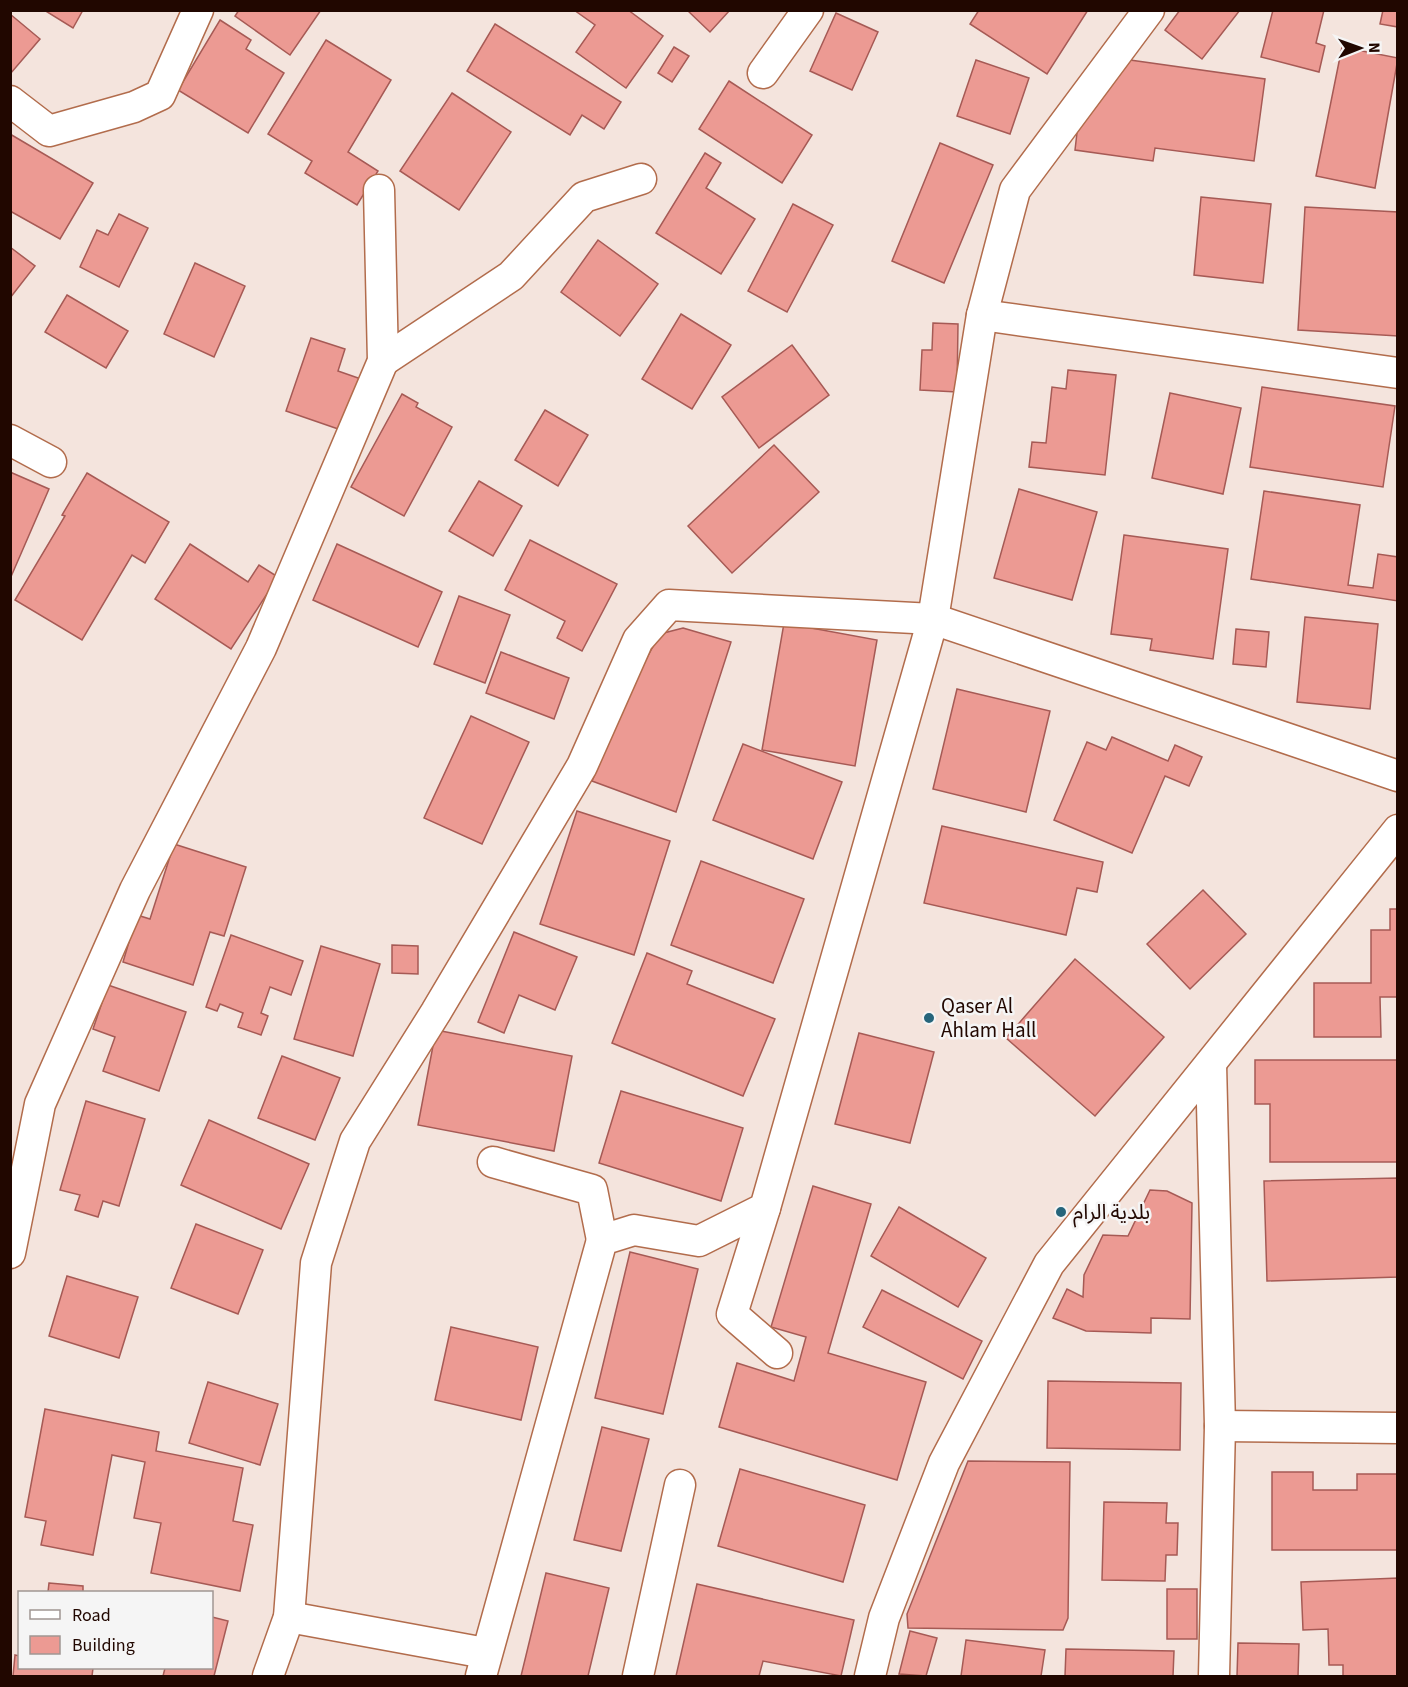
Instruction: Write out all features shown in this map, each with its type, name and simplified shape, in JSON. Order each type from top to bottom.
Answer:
[{"type":"street","points":[[10,101],[49,131],[134,107],[160,94],[198,10]]},
{"type":"street","points":[[763,73],[808,10]]},
{"type":"street","points":[[777,1353],[732,1314],[765,1208],[933,619],[982,315],[1015,190],[1149,10]]},
{"type":"street","points":[[383,362],[511,276],[584,197],[641,179]]},
{"type":"street","points":[[10,1253],[40,1104],[135,890],[261,648],[383,362],[380,190]]},
{"type":"street","points":[[982,315],[1398,373]]},
{"type":"street","points":[[10,440],[51,462]]},
{"type":"street","points":[[268,1677],[289,1617],[316,1263],[355,1141],[436,1012],[582,766],[638,640],[669,605],[933,619],[1398,776]]},
{"type":"street","points":[[870,1677],[884,1618],[944,1463],[1049,1264],[1398,830]]},
{"type":"street","points":[[1211,1064],[1220,1426],[1214,1677]]},
{"type":"street","points":[[289,1617],[483,1665],[602,1240],[592,1190],[493,1162]]},
{"type":"street","points":[[602,1240],[634,1230],[699,1240],[765,1208]]},
{"type":"street","points":[[1220,1426],[1398,1428]]},
{"type":"street","points":[[638,1677],[680,1485]]},
{"type":"building","points":[[44,10],[83,10],[73,28]]},
{"type":"building","points":[[239,10],[321,10],[290,55],[235,16]]},
{"type":"building","points":[[574,10],[628,10],[663,36],[626,88],[576,52],[595,25]]},
{"type":"building","points":[[687,10],[730,10],[710,32]]},
{"type":"building","points":[[979,10],[1088,10],[1047,74],[970,24]]},
{"type":"building","points":[[1180,10],[1240,10],[1202,59],[1165,30]]},
{"type":"building","points":[[1273,10],[1324,10],[1316,43],[1325,46],[1319,72],[1261,57]]},
{"type":"building","points":[[1383,10],[1398,10],[1398,27],[1380,24]]},
{"type":"building","points":[[836,13],[878,32],[852,90],[810,71]]},
{"type":"building","points":[[10,14],[40,39],[11,73],[10,72]]},
{"type":"building","points":[[220,20],[251,40],[246,49],[284,73],[248,133],[178,90]]},
{"type":"building","points":[[495,24],[621,102],[604,129],[582,115],[570,135],[467,71]]},
{"type":"building","points":[[326,40],[391,80],[348,152],[378,171],[357,205],[305,173],[312,161],[268,134]]},
{"type":"building","points":[[674,47],[689,56],[672,82],[658,73]]},
{"type":"building","points":[[1342,47],[1398,58],[1375,188],[1316,176]]},
{"type":"building","points":[[976,60],[1029,78],[1010,134],[957,116]]},
{"type":"building","points":[[1130,60],[1265,79],[1254,161],[1155,148],[1153,161],[1075,150],[1078,124]]},
{"type":"building","points":[[729,81],[812,135],[782,183],[699,129]]},
{"type":"building","points":[[452,93],[511,132],[459,210],[400,171]]},
{"type":"building","points":[[10,134],[93,183],[60,239],[10,211]]},
{"type":"building","points":[[940,143],[993,165],[944,283],[892,261]]},
{"type":"building","points":[[705,153],[721,163],[706,188],[755,219],[721,274],[656,233]]},
{"type":"building","points":[[1201,197],[1271,204],[1263,283],[1194,275]]},
{"type":"building","points":[[793,204],[833,225],[787,312],[748,291]]},
{"type":"building","points":[[1305,207],[1398,212],[1398,336],[1298,330]]},
{"type":"building","points":[[119,214],[148,228],[119,287],[80,267],[97,230],[108,235]]},
{"type":"building","points":[[598,240],[658,284],[620,336],[561,292]]},
{"type":"building","points":[[10,247],[35,266],[10,298]]},
{"type":"building","points":[[195,263],[245,286],[214,357],[164,334]]},
{"type":"building","points":[[67,295],[128,331],[106,368],[45,332]]},
{"type":"building","points":[[681,314],[731,345],[692,409],[642,379]]},
{"type":"building","points":[[933,323],[958,324],[957,392],[920,390],[922,350],[932,350]]},
{"type":"building","points":[[311,338],[345,349],[338,371],[361,379],[344,431],[286,411]]},
{"type":"building","points":[[792,345],[829,395],[759,448],[722,397]]},
{"type":"building","points":[[1068,370],[1116,375],[1105,475],[1029,467],[1032,442],[1046,443],[1052,387],[1066,389]]},
{"type":"building","points":[[1262,387],[1395,406],[1383,487],[1250,467]]},
{"type":"building","points":[[1170,393],[1241,408],[1223,494],[1152,478]]},
{"type":"building","points":[[402,394],[418,403],[416,407],[452,427],[404,516],[351,487]]},
{"type":"building","points":[[545,410],[588,435],[558,486],[515,460]]},
{"type":"building","points":[[774,445],[819,492],[732,573],[688,526]]},
{"type":"building","points":[[10,472],[49,489],[10,579]]},
{"type":"building","points":[[87,473],[169,522],[145,563],[132,555],[82,640],[15,600],[65,516],[62,515]]},
{"type":"building","points":[[479,481],[522,506],[493,556],[449,531]]},
{"type":"building","points":[[1019,489],[1097,512],[1072,600],[994,578]]},
{"type":"building","points":[[1264,491],[1360,505],[1348,585],[1373,588],[1378,554],[1398,557],[1398,601],[1251,579]]},
{"type":"building","points":[[1124,535],[1228,549],[1213,659],[1150,650],[1152,639],[1111,634]]},
{"type":"building","points":[[530,540],[617,584],[582,651],[557,638],[565,621],[505,590]]},
{"type":"building","points":[[190,544],[248,582],[259,565],[278,577],[231,649],[155,599]]},
{"type":"building","points":[[337,544],[442,592],[418,647],[313,600]]},
{"type":"building","points":[[459,596],[510,615],[485,683],[434,664]]},
{"type":"building","points":[[1305,617],[1378,624],[1370,709],[1297,702]]},
{"type":"building","points":[[784,623],[877,640],[855,766],[762,750]]},
{"type":"building","points":[[683,628],[731,642],[676,812],[592,781],[640,670],[660,634]]},
{"type":"building","points":[[1236,629],[1269,632],[1266,667],[1233,664]]},
{"type":"building","points":[[501,652],[569,678],[554,719],[486,693]]},
{"type":"building","points":[[957,689],[1050,711],[1026,812],[933,789]]},
{"type":"building","points":[[471,716],[529,742],[482,844],[424,818]]},
{"type":"building","points":[[1112,737],[1168,761],[1175,745],[1202,757],[1189,786],[1165,776],[1132,853],[1054,820],[1087,742],[1106,750]]},
{"type":"building","points":[[743,744],[842,782],[813,859],[713,820]]},
{"type":"building","points":[[577,811],[670,841],[634,955],[540,924]]},
{"type":"building","points":[[942,826],[1103,862],[1097,892],[1077,888],[1066,935],[924,903]]},
{"type":"building","points":[[174,844],[246,867],[224,936],[210,932],[193,985],[123,962],[137,915],[150,919]]},
{"type":"building","points":[[701,861],[804,899],[773,983],[671,945]]},
{"type":"building","points":[[1203,890],[1246,934],[1190,989],[1147,944]]},
{"type":"building","points":[[1390,909],[1398,909],[1398,997],[1380,997],[1381,1037],[1314,1037],[1314,983],[1371,983],[1371,930],[1390,930]]},
{"type":"building","points":[[514,932],[577,957],[555,1010],[519,995],[504,1033],[478,1022]]},
{"type":"building","points":[[231,935],[303,961],[291,995],[270,987],[261,1013],[268,1016],[261,1035],[238,1027],[243,1013],[220,1004],[217,1011],[206,1007]]},
{"type":"building","points":[[392,945],[418,946],[418,974],[392,973]]},
{"type":"building","points":[[321,946],[380,964],[353,1056],[294,1039]]},
{"type":"building","points":[[647,953],[692,971],[687,984],[775,1019],[743,1096],[612,1043]]},
{"type":"building","points":[[1075,959],[1164,1037],[1095,1116],[1006,1038]]},
{"type":"building","points":[[108,985],[186,1012],[159,1091],[103,1071],[115,1037],[93,1029]]},
{"type":"building","points":[[436,1030],[572,1056],[554,1151],[418,1125]]},
{"type":"building","points":[[859,1033],[934,1052],[910,1143],[835,1124]]},
{"type":"building","points":[[282,1056],[340,1078],[315,1140],[258,1118]]},
{"type":"building","points":[[1255,1060],[1398,1060],[1398,1162],[1270,1162],[1270,1104],[1255,1104]]},
{"type":"building","points":[[621,1091],[743,1128],[721,1201],[599,1163]]},
{"type":"building","points":[[86,1101],[145,1119],[119,1206],[103,1201],[98,1217],[75,1210],[80,1195],[60,1190]]},
{"type":"building","points":[[209,1120],[309,1164],[281,1229],[181,1185]]},
{"type":"building","points":[[1398,1178],[1398,1277],[1267,1281],[1264,1181]]},
{"type":"building","points":[[813,1186],[871,1204],[828,1353],[926,1382],[897,1480],[719,1427],[737,1363],[794,1381],[806,1337],[771,1327]]},
{"type":"building","points":[[1150,1190],[1167,1191],[1192,1203],[1190,1319],[1151,1318],[1151,1333],[1086,1331],[1053,1318],[1067,1289],[1083,1297],[1084,1275],[1103,1235],[1128,1236]]},
{"type":"building","points":[[899,1207],[986,1258],[958,1307],[871,1256]]},
{"type":"building","points":[[196,1224],[263,1250],[238,1314],[171,1288]]},
{"type":"building","points":[[630,1252],[698,1269],[663,1414],[595,1398]]},
{"type":"building","points":[[67,1276],[138,1297],[119,1358],[49,1336]]},
{"type":"building","points":[[882,1290],[982,1341],[963,1379],[863,1327]]},
{"type":"building","points":[[451,1327],[538,1347],[521,1420],[435,1400]]},
{"type":"building","points":[[1048,1381],[1181,1383],[1180,1450],[1047,1448]]},
{"type":"building","points":[[208,1382],[278,1404],[260,1465],[189,1443]]},
{"type":"building","points":[[45,1409],[159,1432],[156,1451],[243,1468],[233,1521],[253,1525],[240,1591],[151,1573],[161,1523],[134,1518],[145,1462],[112,1455],[93,1555],[41,1545],[46,1521],[25,1517]]},
{"type":"building","points":[[602,1427],[649,1439],[621,1551],[574,1540]]},
{"type":"building","points":[[968,1461],[1070,1462],[1068,1618],[1063,1630],[908,1628],[907,1614]]},
{"type":"building","points":[[740,1469],[865,1505],[843,1582],[718,1546]]},
{"type":"building","points":[[1272,1472],[1313,1472],[1313,1490],[1357,1490],[1357,1474],[1398,1474],[1398,1550],[1272,1550]]},
{"type":"building","points":[[1104,1502],[1167,1503],[1166,1523],[1178,1523],[1177,1555],[1166,1555],[1165,1581],[1102,1580]]},
{"type":"building","points":[[546,1573],[609,1588],[588,1676],[521,1676]]},
{"type":"building","points":[[1398,1578],[1398,1676],[1343,1676],[1343,1665],[1329,1665],[1328,1629],[1303,1630],[1301,1582]]},
{"type":"building","points":[[49,1583],[83,1586],[83,1591],[48,1591]]},
{"type":"building","points":[[697,1584],[854,1620],[841,1676],[763,1661],[759,1676],[676,1676]]},
{"type":"building","points":[[1167,1589],[1197,1589],[1197,1639],[1167,1639]]},
{"type":"building","points":[[213,1617],[228,1621],[214,1676],[163,1676],[165,1669],[213,1669]]},
{"type":"building","points":[[910,1631],[937,1638],[926,1676],[899,1674]]},
{"type":"building","points":[[966,1640],[1045,1650],[1041,1676],[961,1676]]},
{"type":"building","points":[[1238,1643],[1299,1644],[1298,1676],[1237,1676]]},
{"type":"building","points":[[1066,1649],[1174,1651],[1173,1676],[1065,1676]]},
{"type":"building","points":[[15,1655],[18,1656],[18,1669],[93,1669],[92,1676],[13,1676]]},
{"type":"place","name":"Qaser Al Ahlam Hall","points":[[929,1018]]},
{"type":"place","name":"بلدية الرام","points":[[1061,1212]]}]
